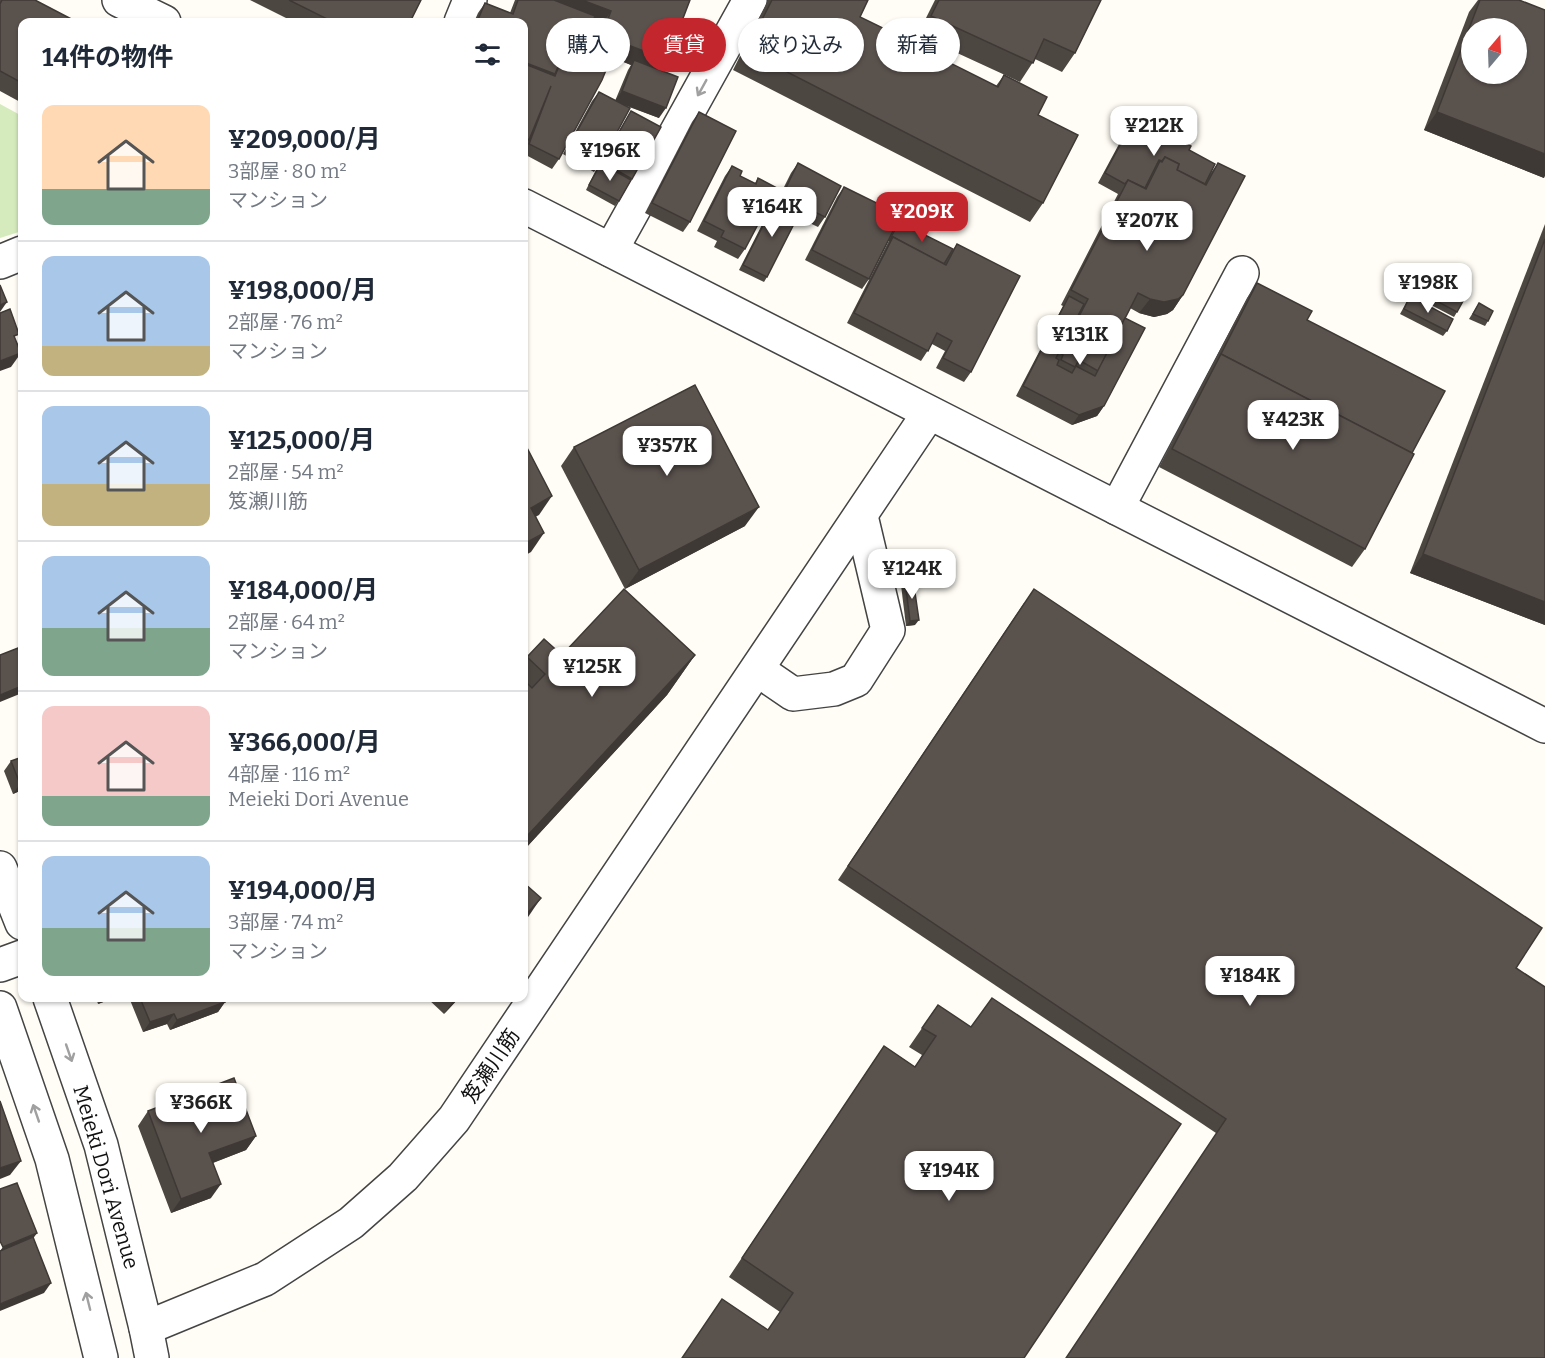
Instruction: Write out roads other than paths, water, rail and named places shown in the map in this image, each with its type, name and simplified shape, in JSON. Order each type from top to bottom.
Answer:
[{"type":"street","points":[[119,0],[156,18]]},
{"type":"street","points":[[463,18],[470,0]]},
{"type":"street","points":[[611,250],[750,0]]},
{"type":"street","points":[[528,208],[1545,726]]},
{"type":"street","points":[[0,262],[18,255]]},
{"type":"street","points":[[1117,508],[1242,273]]},
{"type":"street","name":"笈瀬川筋","points":[[149,1343],[265,1279],[351,1223],[403,1177],[454,1119],[759,670],[929,413]]},
{"type":"street","points":[[759,670],[793,694],[834,689],[856,680],[888,630],[861,516]]},
{"type":"street","points":[[0,868],[18,913]]},
{"type":"street","points":[[0,965],[18,958]]},
{"type":"street","name":"Meieki Dori Avenue","points":[[51,1002],[101,1145],[149,1343]]},
{"type":"street","points":[[0,1008],[52,1159],[101,1358]]}]
